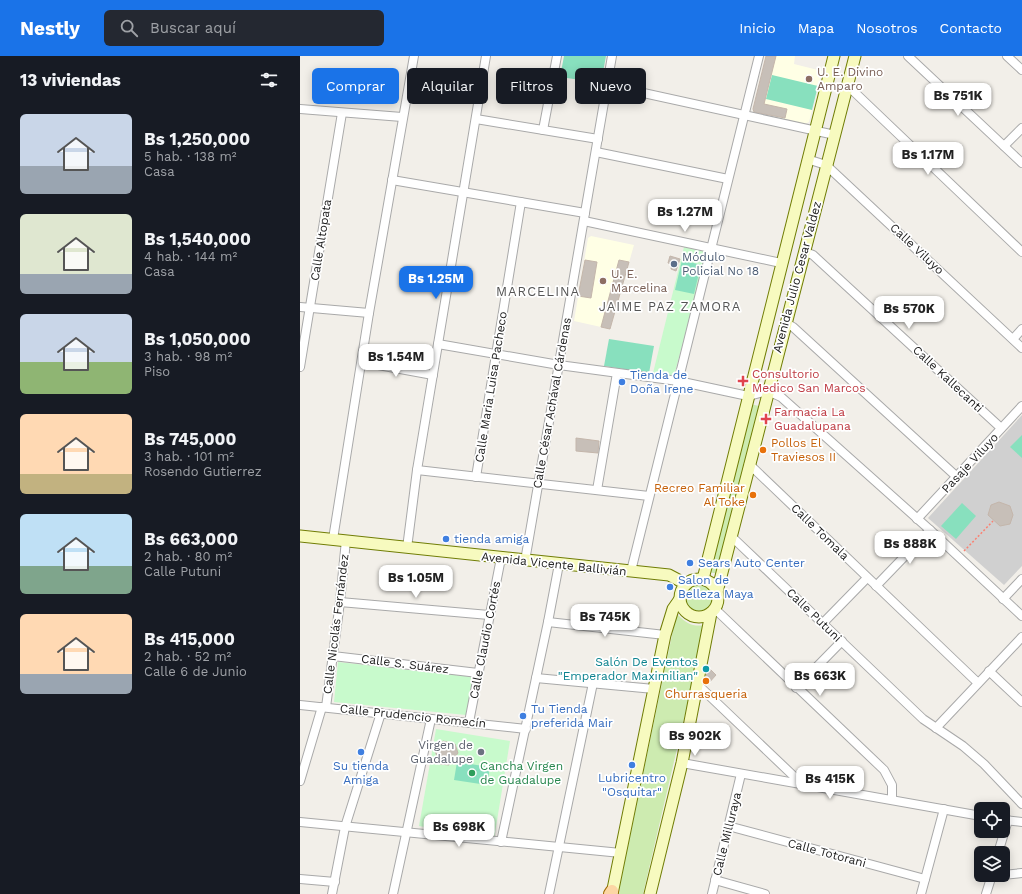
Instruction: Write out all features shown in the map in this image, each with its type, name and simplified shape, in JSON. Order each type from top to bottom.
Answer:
[{"type":"main road","name":"Avenida Julio Cesar Valdez","points":[[703,579],[834,56]]},
{"type":"main road","name":"Avenida Julio Cesar Valdez","points":[[717,592],[855,56]]},
{"type":"main road","name":"Avenida Vicente Ballivián","points":[[300,536],[524,561],[669,575],[686,584]]},
{"type":"main road","points":[[611,893],[621,854],[665,635],[673,610],[680,599],[683,588],[686,584],[694,580],[703,579],[709,582],[717,592],[718,602],[713,611],[682,763],[650,894]]},
{"type":"main road","points":[[680,599],[684,610],[688,614],[700,617],[713,611]]},
{"type":"street","name":"Calle Nicolás Fernández","points":[[333,539],[369,313],[402,117],[414,56]]},
{"type":"street","points":[[407,548],[417,470],[486,56]]},
{"type":"street","points":[[543,130],[557,56]]},
{"type":"street","name":"Calle César Achával Cárdenas","points":[[610,68],[612,56]]},
{"type":"street","points":[[631,572],[759,56]]},
{"type":"street","points":[[908,56],[1022,163]]},
{"type":"street","points":[[1012,58],[1022,70]]},
{"type":"street","points":[[848,86],[1022,252]]},
{"type":"street","points":[[646,94],[835,135]]},
{"type":"street","name":"Calle César Achával Cárdenas","points":[[524,561],[604,104]]},
{"type":"street","points":[[300,109],[402,117]]},
{"type":"street","name":"Calle Altopata","points":[[300,367],[342,113]]},
{"type":"street","points":[[476,119],[598,139]]},
{"type":"street","points":[[1004,146],[1022,128]]},
{"type":"street","points":[[596,152],[728,179]]},
{"type":"street","name":"Calle Viluyo","points":[[807,159],[826,165],[1022,348]]},
{"type":"street","points":[[392,180],[585,213]]},
{"type":"street","name":"Calle Maria Luisa Pacheco","points":[[476,477],[521,202]]},
{"type":"street","points":[[584,221],[782,264]]},
{"type":"street","name":"Calle Kallecanti","points":[[805,252],[813,255],[1002,428]]},
{"type":"street","points":[[300,307],[369,313]]},
{"type":"street","points":[[786,323],[793,327],[957,477]]},
{"type":"street","points":[[1013,339],[1022,329]]},
{"type":"street","points":[[438,344],[559,365],[678,381],[748,396],[768,392],[781,397],[793,406],[930,530],[1022,616]]},
{"type":"street","points":[[362,362],[433,374]]},
{"type":"street","points":[[597,490],[617,373]]},
{"type":"street","name":"Pasaje Viluyo","points":[[917,519],[1022,406]]},
{"type":"street","name":"Calle Tomala","points":[[749,464],[978,683]]},
{"type":"street","points":[[417,470],[649,496]]},
{"type":"street","points":[[876,586],[930,530]]},
{"type":"street","name":"Calle Putuni","points":[[732,537],[923,719],[963,746],[984,764],[1022,804]]},
{"type":"street","name":"Calle Nicolás Fernández","points":[[300,781],[303,763],[324,707],[333,656],[346,540]]},
{"type":"street","name":"Calle Claudio Cortés","points":[[469,722],[501,558]]},
{"type":"street","points":[[501,842],[559,564]]},
{"type":"street","points":[[823,623],[867,578]]},
{"type":"street","points":[[1003,599],[1022,579]]},
{"type":"street","points":[[340,602],[489,615]]},
{"type":"street","points":[[713,611],[884,770],[892,785],[892,799]]},
{"type":"street","points":[[548,622],[665,635]]},
{"type":"street","points":[[936,728],[1022,637]]},
{"type":"street","points":[[796,688],[842,642]]},
{"type":"street","name":"Calle S. Suárez","points":[[333,656],[478,673]]},
{"type":"street","points":[[989,671],[1022,702]]},
{"type":"street","points":[[536,678],[654,689]]},
{"type":"street","points":[[549,894],[593,683]]},
{"type":"street","points":[[697,684],[804,785]]},
{"type":"street","name":"Calle Prudencio Romecín","points":[[300,704],[526,728]]},
{"type":"street","points":[[332,894],[345,827],[381,713]]},
{"type":"street","points":[[393,894],[431,718]]},
{"type":"street","points":[[682,763],[974,815]]},
{"type":"street","name":"Calle Milluraya","points":[[712,894],[741,774]]},
{"type":"street","points":[[921,894],[944,809]]},
{"type":"street","points":[[1010,821],[1022,822]]},
{"type":"street","points":[[300,822],[621,854]]},
{"type":"street","name":"Calle Totorani","points":[[728,826],[925,880]]},
{"type":"street","points":[[1010,875],[1022,874]]},
{"type":"street","points":[[300,879],[335,882]]},
{"type":"street","points":[[715,880],[765,894]]},
{"type":"street","points":[[986,894],[991,882]]},
{"type":"path","points":[[958,557],[993,520]]},
{"type":"shaded area","points":[[766,56],[795,56],[794,64],[822,71],[809,122],[805,124],[754,111]]},
{"type":"shaded area","name":"U. E. Marcelina","points":[[591,236],[634,245],[610,329],[574,321],[588,238]]},
{"type":"shaded area","points":[[1022,415],[1022,566],[1004,585],[928,518]]},
{"type":"green space","points":[[564,56],[606,56],[604,68],[575,68],[575,79],[567,78],[567,68],[562,68]]},
{"type":"green space","points":[[772,75],[818,86],[812,110],[766,99]]},
{"type":"green space","points":[[684,247],[707,252],[674,376],[653,373]]},
{"type":"green space","points":[[682,260],[701,265],[694,294],[675,290]]},
{"type":"green space","points":[[609,339],[654,346],[649,373],[604,366]]},
{"type":"green space","points":[[750,404],[759,406],[719,574],[708,572]]},
{"type":"green space","points":[[1022,435],[1022,458],[1010,447]]},
{"type":"green space","points":[[962,503],[976,516],[956,539],[941,526]]},
{"type":"green space","points":[[699,584],[709,588],[713,598],[709,608],[699,612],[689,608],[685,598],[689,588]]},
{"type":"green space","points":[[678,615],[690,624],[697,626],[706,625],[643,894],[618,894],[676,616]]},
{"type":"green space","points":[[338,662],[474,677],[466,715],[334,702]]},
{"type":"green space","points":[[436,729],[510,741],[494,839],[419,826]]},
{"type":"green space","name":"Cancha Virgen de Guadalupe","points":[[457,762],[490,767],[487,785],[454,780]]},
{"type":"building","points":[[766,56],[776,56],[764,104],[787,109],[785,118],[754,112],[753,109]]},
{"type":"building","name":"Módulo Policial No 18","points":[[670,256],[680,259],[676,271],[671,269],[672,264],[668,263]]},
{"type":"building","points":[[585,260],[597,262],[591,298],[578,296]]},
{"type":"building","points":[[619,260],[629,262],[610,329],[601,327]]},
{"type":"building","points":[[576,438],[599,441],[598,453],[576,451]]},
{"type":"building","points":[[999,502],[1010,506],[1013,515],[1010,524],[1000,526],[988,515],[991,505]]},
{"type":"building","points":[[708,667],[716,675],[707,685],[705,682]]},
{"type":"building","points":[[443,741],[455,744],[458,753],[449,765],[440,764],[435,751]]},
{"type":"place","name":"U. E. Divino Amparo","points":[[809,79]]},
{"type":"place","name":"Módulo Policial No 18","points":[[674,264]]},
{"type":"place","name":"U. E. Marcelina","points":[[603,281]]},
{"type":"place","name":"Consultorio Medico San Marcos","points":[[743,381]]},
{"type":"place","name":"Tienda de Doña Irene","points":[[622,382]]},
{"type":"place","name":"Farmacia La Guadalupana","points":[[766,419]]},
{"type":"place","name":"Pollos El Traviesos II","points":[[763,450]]},
{"type":"place","name":"Recreo Familiar Al Toke","points":[[753,495]]},
{"type":"place","name":"tienda amiga","points":[[446,539]]},
{"type":"place","name":"Sears Auto Center","points":[[690,563]]},
{"type":"place","name":"Salon de Belleza Maya","points":[[670,587]]},
{"type":"place","name":"Salón De Eventos \"Emperador Maximilian\"","points":[[706,669]]},
{"type":"place","name":"Churrasqueria","points":[[706,681]]},
{"type":"place","name":"Tu Tienda preferida Mair","points":[[523,716]]},
{"type":"place","name":"Su tienda Amiga","points":[[361,752]]},
{"type":"place","name":"Virgen de Guadalupe","points":[[481,752]]},
{"type":"place","name":"Lubricentro \"Osquitar\"","points":[[632,765]]},
{"type":"place","name":"Cancha Virgen de Guadalupe","points":[[472,773]]},
{"type":"district","name":"MARCELINA","points":[[538,291]]},
{"type":"district","name":"JAIME PAZ ZAMORA","points":[[670,306]]}]
